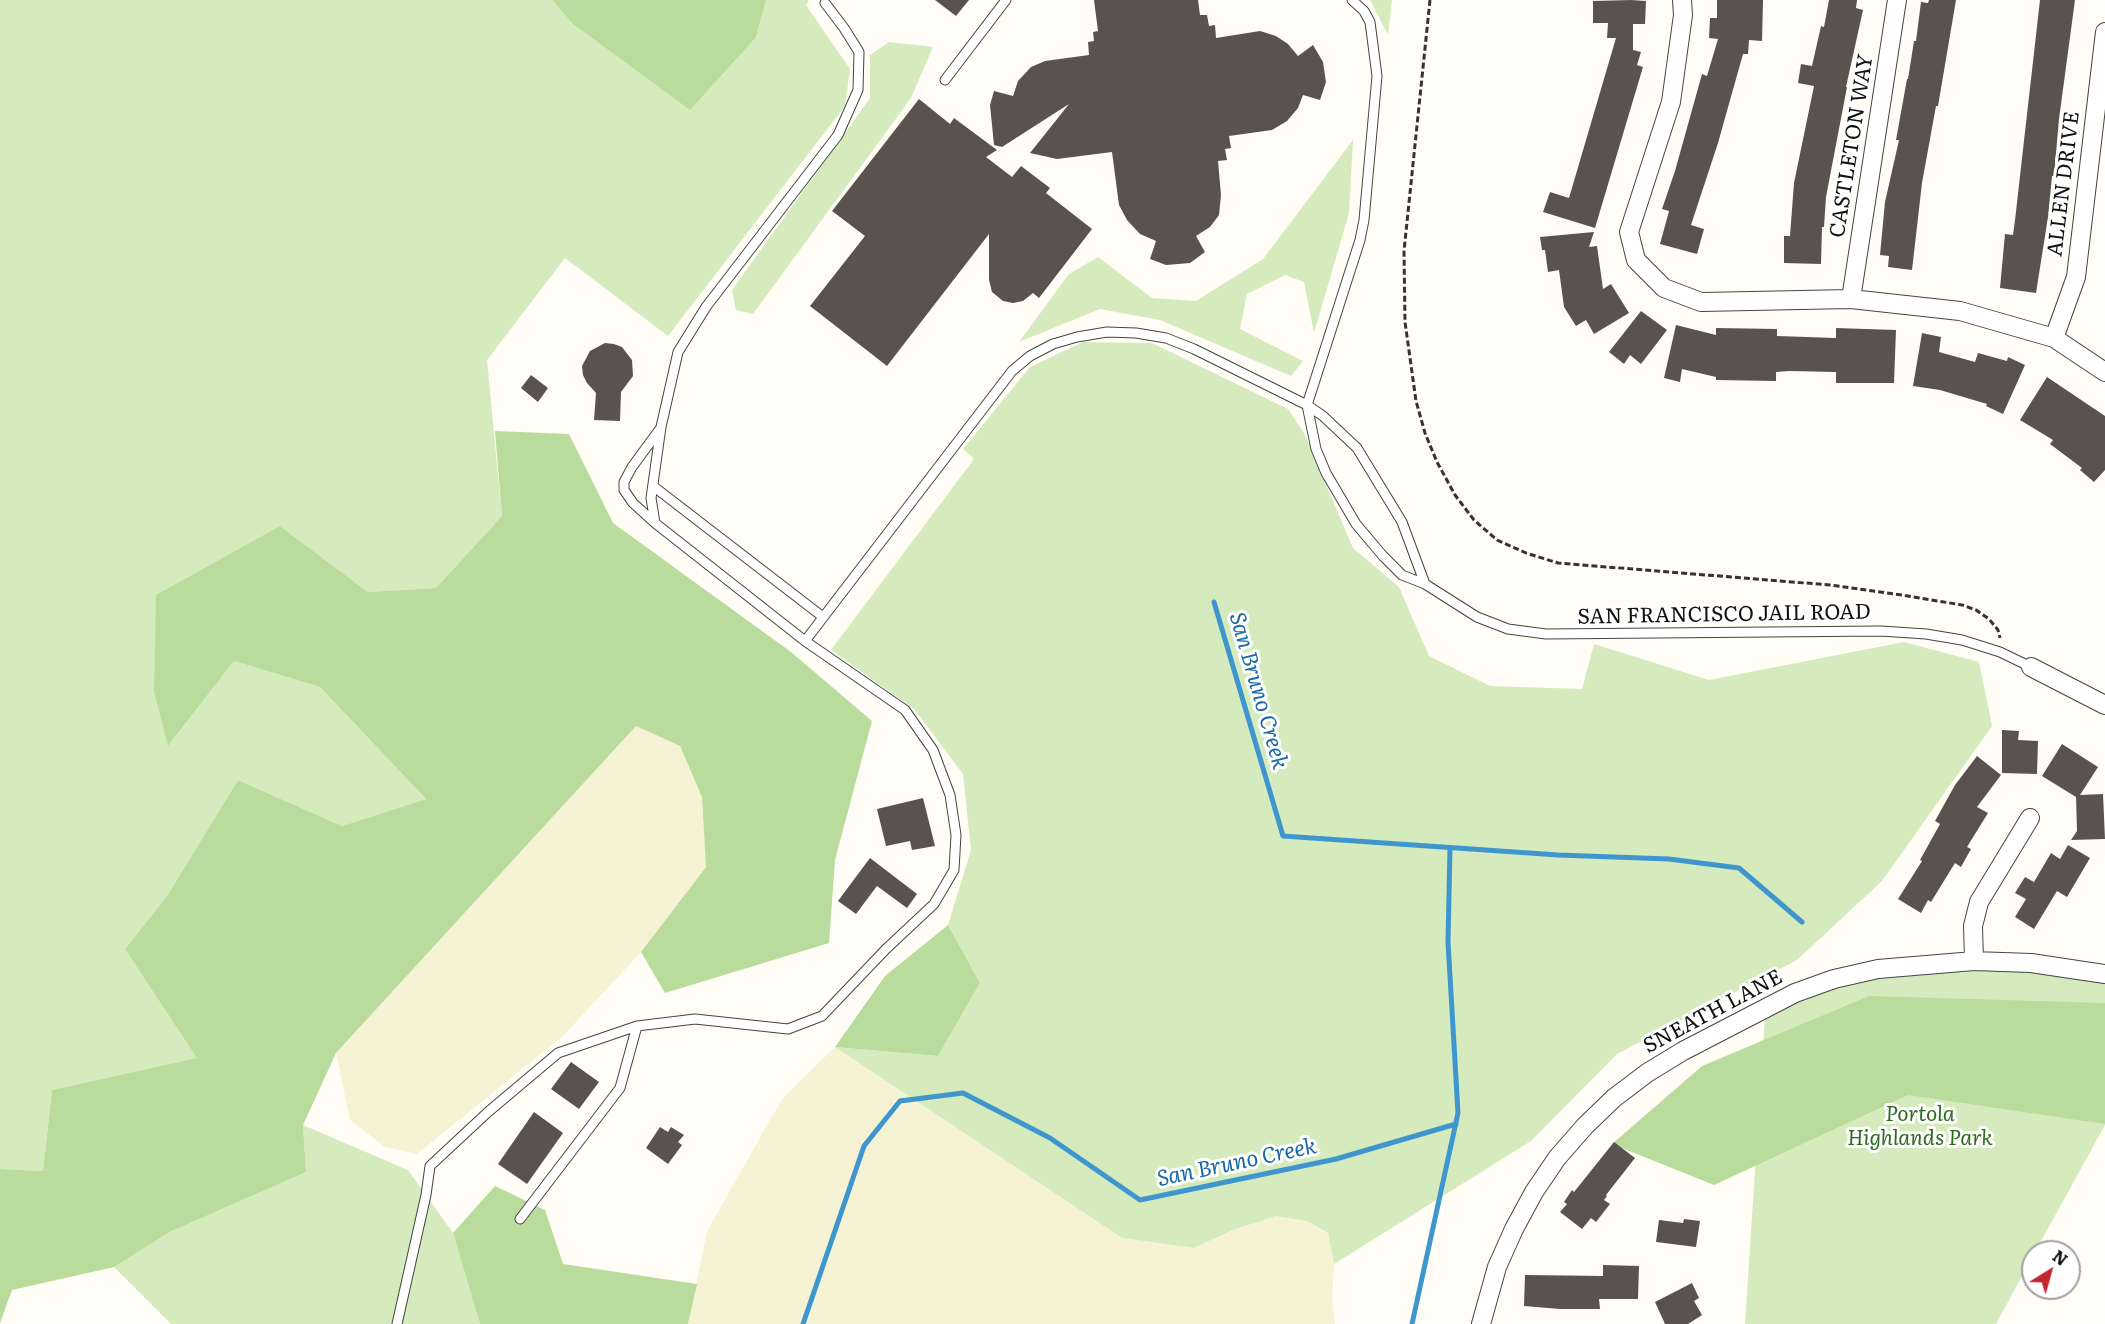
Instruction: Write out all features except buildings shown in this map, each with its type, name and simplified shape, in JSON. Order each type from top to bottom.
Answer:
[{"type":"street","points":[[1682,0],[1683,15],[1671,102],[1629,232],[1636,260],[1664,288],[1701,302],[1851,299],[1960,311],[2054,338],[2105,372]]},
{"type":"street","name":"CASTLETON WAY","points":[[1851,299],[1897,0]]},
{"type":"street","name":"ALLEN DRIVE","points":[[2054,338],[2076,277],[2105,32]]},
{"type":"street","points":[[2031,667],[2105,705]]},
{"type":"street","points":[[1974,962],[1973,926],[1979,902],[2030,818]]},
{"type":"street","name":"SNEATH LANE","points":[[1481,1324],[1497,1267],[1514,1229],[1534,1191],[1557,1158],[1614,1098],[1647,1073],[1683,1051],[1795,993],[1834,979],[1878,969],[1974,962],[2031,963],[2105,974]]},
{"type":"lane","points":[[945,80],[1005,0]]},
{"type":"lane","points":[[1307,405],[1360,240],[1364,220],[1377,76],[1370,22],[1364,10],[1352,0]]},
{"type":"lane","points":[[655,523],[651,498],[661,427],[678,352],[706,308],[838,135],[858,90],[859,52],[825,3]]},
{"type":"lane","points":[[805,641],[1012,371],[1030,356],[1053,344],[1107,332],[1136,333],[1166,338],[1194,349],[1307,405],[1323,416],[1357,448],[1402,522],[1425,584]]},
{"type":"lane","name":"SAN FRANCISCO JAIL ROAD","points":[[1307,405],[1316,449],[1326,473],[1356,524],[1383,556],[1402,575],[1425,584],[1477,617],[1508,629],[1546,634],[1881,631],[1926,634],[1953,638],[2000,651],[2031,667]]},
{"type":"lane","points":[[397,1324],[426,1195],[430,1166],[488,1112],[558,1053],[637,1026],[694,1019],[788,1029],[822,1016],[886,949],[934,904],[954,870],[956,835],[950,795],[933,750],[905,710],[805,641],[655,523],[633,503],[624,490],[624,482],[632,467],[661,427]]},
{"type":"lane","points":[[653,486],[823,617]]},
{"type":"lane","points":[[520,1219],[620,1088],[637,1026]]},
{"type":"path","points":[[1430,0],[1404,251],[1404,322],[1416,401],[1425,433],[1437,462],[1455,495],[1474,520],[1497,540],[1526,553],[1558,563],[1830,585],[1962,605],[1976,610],[1989,619],[1998,630],[2001,640],[2000,651]]},
{"type":"shaded area","points":[[636,726],[680,746],[702,797],[706,867],[641,952],[563,1036],[417,1154],[385,1147],[350,1120],[336,1053]]},
{"type":"shaded area","points":[[835,1047],[1122,1238],[1194,1248],[1233,1230],[1276,1216],[1307,1221],[1328,1234],[1334,1264],[1332,1298],[1335,1324],[688,1324],[707,1231],[782,1099]]},
{"type":"green space","points":[[0,0],[552,0],[572,23],[756,37],[766,0],[809,0],[806,5],[850,69],[845,106],[668,336],[565,258],[487,360],[502,516],[436,588],[368,592],[280,526],[169,745],[234,661],[320,687],[426,799],[342,826],[238,780],[167,896],[125,949],[198,1058],[52,1090],[43,1171],[0,1169]]},
{"type":"green space","points":[[552,0],[766,0],[756,37],[690,110],[572,23]]},
{"type":"green space","points":[[1370,0],[1392,0],[1388,35]]},
{"type":"green space","points":[[889,42],[933,47],[911,98],[753,314],[736,310],[732,290],[870,98],[870,55]]},
{"type":"green space","points":[[1353,140],[1349,213],[1314,333],[1304,282],[1285,275],[1247,294],[1240,329],[1303,361],[1291,376],[1160,320],[1100,309],[1019,342],[1069,274],[1098,257],[1152,298],[1196,301],[1263,259]]},
{"type":"green space","points":[[1083,342],[1152,343],[1288,409],[1304,433],[1353,548],[1399,587],[1429,656],[1490,686],[1582,689],[1594,644],[1709,680],[1904,642],[1979,662],[1992,726],[1882,881],[1797,960],[1617,1054],[1531,1141],[1334,1264],[1328,1233],[1307,1221],[1276,1216],[1233,1230],[1194,1248],[1122,1238],[835,1047],[938,1056],[980,983],[948,925],[971,850],[963,774],[914,709],[831,650],[974,459],[963,449],[1030,367]]},
{"type":"green space","points":[[495,431],[569,434],[613,523],[791,652],[872,721],[835,860],[829,943],[665,993],[641,952],[706,867],[702,797],[680,746],[636,726],[336,1053],[303,1125],[306,1172],[169,1232],[114,1267],[12,1290],[0,1323],[0,1169],[43,1171],[52,1090],[197,1058],[125,949],[167,896],[238,780],[342,826],[426,799],[320,687],[234,661],[168,746],[154,691],[156,595],[280,526],[368,592],[436,588],[502,516]]},
{"type":"green space","points":[[948,925],[980,983],[938,1056],[835,1047],[885,976]]},
{"type":"green space","name":"Portola Highlands Park","points":[[1928,963],[2105,971],[2105,1125],[2042,1240],[2021,1240],[2021,1278],[1996,1324],[1745,1324],[1766,1001]]},
{"type":"green space","points":[[1869,996],[2105,1003],[2105,1124],[1908,1095],[1714,1185],[1612,1144],[1702,1066]]},
{"type":"green space","points":[[303,1125],[408,1170],[453,1233],[480,1324],[171,1324],[114,1267],[169,1231],[306,1172]]},
{"type":"green space","points":[[495,1186],[545,1210],[563,1264],[697,1284],[688,1324],[480,1324],[453,1233]]},
{"type":"waterway","name":"San Bruno Creek","points":[[1214,602],[1283,836],[1558,855],[1669,859],[1739,868],[1802,922]]},
{"type":"waterway","name":"San Bruno Creek","points":[[1412,1324],[1458,1113],[1448,942],[1450,848]]},
{"type":"waterway","name":"San Bruno Creek","points":[[803,1324],[864,1146],[900,1101],[963,1093],[1050,1138],[1140,1200],[1336,1159],[1456,1124]]}]
